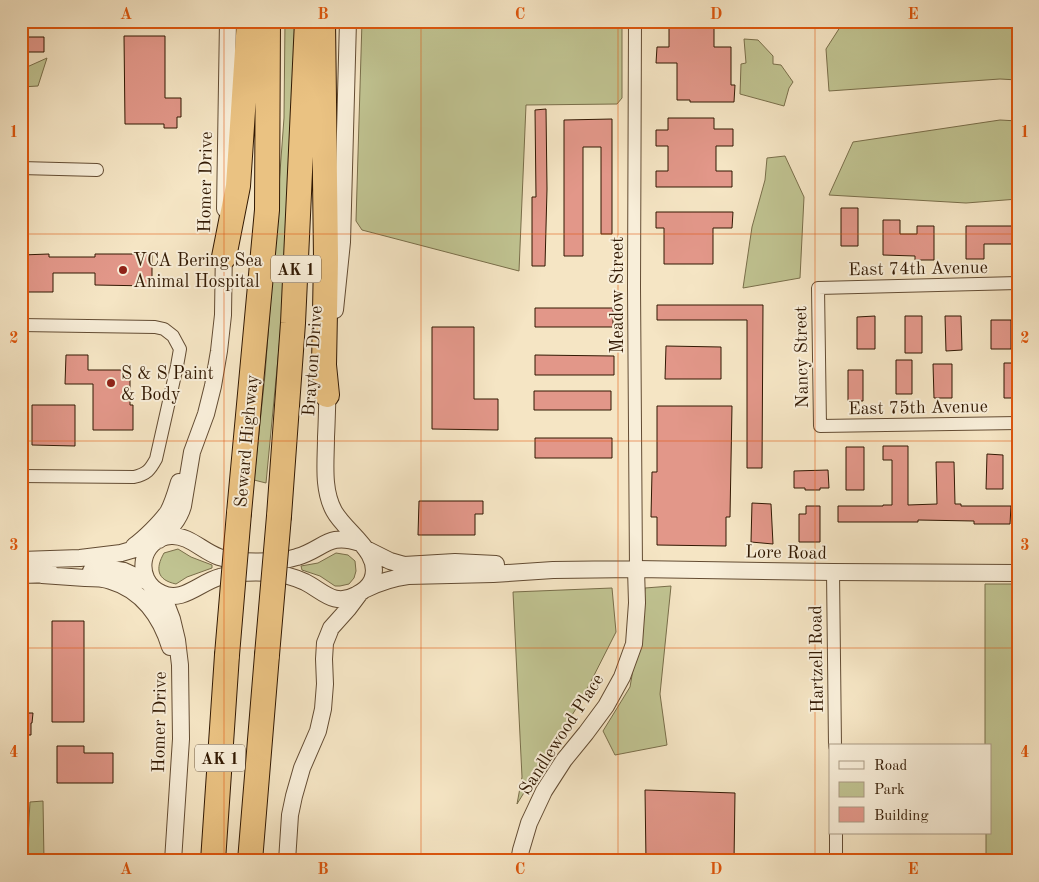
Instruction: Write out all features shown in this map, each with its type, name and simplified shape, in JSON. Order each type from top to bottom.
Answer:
[{"type":"highway","points":[[224,257],[238,186],[249,21]]},
{"type":"highway","name":"Seward Highway","points":[[213,861],[227,655],[267,210],[268,21]]},
{"type":"highway","name":"AK 1","points":[[250,861],[293,323],[307,21]]},
{"type":"highway","points":[[323,21],[326,238],[324,365],[327,395]]},
{"type":"street","name":"Homer Drive","points":[[155,542],[171,528],[181,513],[192,452],[206,414],[217,360],[223,315],[228,21]]},
{"type":"street","name":"Brayton Drive","points":[[348,21],[342,242],[327,395],[326,483],[333,509],[340,521],[363,546]]},
{"type":"street","name":"Meadow Street","points":[[635,21],[636,569]]},
{"type":"street","points":[[21,168],[97,170]]},
{"type":"street","name":"East 74th Avenue","points":[[818,288],[1018,283]]},
{"type":"street","name":"Nancy Street","points":[[818,288],[820,426]]},
{"type":"street","points":[[21,325],[155,327],[164,329],[174,336],[180,349],[156,459],[150,469],[142,475],[134,477],[21,476]]},
{"type":"street","name":"East 75th Avenue","points":[[820,426],[1018,423]]},
{"type":"street","points":[[121,553],[136,544],[167,512],[174,498],[183,468],[192,452]]},
{"type":"street","points":[[21,560],[80,558],[129,552],[170,536],[182,537],[226,559],[286,560],[297,557],[333,540],[350,540],[363,546],[371,558],[374,571],[372,581],[332,628],[325,643],[323,709],[318,731],[302,768],[294,796],[290,815],[287,861]]},
{"type":"street","points":[[152,586],[143,569],[143,559],[148,549],[155,542]]},
{"type":"street","name":"Lore Road","points":[[363,546],[390,561],[404,565],[466,562],[553,570]]},
{"type":"street","name":"Lore Road","points":[[42,575],[117,569],[152,586],[166,596],[176,596],[186,594],[220,576],[272,573],[287,575],[313,587],[326,596],[343,599],[353,597],[381,582],[402,577],[553,570],[1018,572]]},
{"type":"street","name":"Sandlewood Place","points":[[520,861],[521,850],[529,823],[544,791],[564,760],[606,706],[622,677],[634,644],[637,603],[636,569]]},
{"type":"street","name":"Hartzell Road","points":[[833,572],[835,744]]},
{"type":"street","points":[[21,575],[101,578],[129,588],[143,599],[158,618],[166,634],[174,664],[180,700]]},
{"type":"street","name":"Homer Drive","points":[[152,586],[167,606],[175,627],[180,664],[181,749],[173,861]]},
{"type":"street","points":[[836,834],[836,861]]},
{"type":"green space","points":[[285,21],[297,21],[290,205],[281,327],[266,483],[254,480],[265,375],[284,118]]},
{"type":"green space","points":[[362,21],[622,21],[622,98],[617,104],[526,105],[519,271],[362,230],[356,221]]},
{"type":"green space","points":[[844,21],[1018,21],[1018,80],[1000,79],[829,91],[826,49]]},
{"type":"green space","points":[[744,39],[758,40],[773,56],[773,64],[781,65],[793,82],[789,88],[784,106],[740,94],[741,64],[746,63]]},
{"type":"green space","points":[[47,58],[38,86],[21,87],[21,68]]},
{"type":"green space","points":[[1000,120],[1018,121],[1018,199],[966,203],[829,195],[853,142]]},
{"type":"green space","points":[[785,156],[804,197],[800,278],[743,288],[752,227],[765,180],[767,158]]},
{"type":"green space","points":[[178,549],[191,557],[212,565],[212,568],[187,577],[176,584],[165,580],[161,577],[159,569],[161,559],[164,553]]},
{"type":"green space","points":[[336,553],[348,555],[355,561],[356,571],[354,578],[349,584],[335,586],[320,576],[302,570],[301,566],[318,563]]},
{"type":"green space","points":[[985,584],[1018,584],[1018,861],[986,861],[986,834],[992,834],[992,744],[985,744]]},
{"type":"green space","points":[[671,586],[660,694],[667,745],[615,755],[603,731],[630,687],[645,588]]},
{"type":"green space","points":[[612,588],[616,632],[582,699],[517,804],[522,777],[513,592]]},
{"type":"green space","points":[[43,801],[44,861],[21,861],[21,857],[27,856],[30,802]]},
{"type":"building","points":[[669,21],[714,21],[714,47],[731,47],[731,85],[735,85],[734,102],[690,102],[690,100],[677,100],[677,63],[656,63],[657,47],[669,47]]},
{"type":"building","points":[[124,36],[165,36],[165,98],[181,98],[181,117],[177,117],[177,128],[164,128],[164,124],[125,124]]},
{"type":"building","points":[[21,37],[44,37],[44,52],[21,52]]},
{"type":"building","points":[[546,109],[547,189],[545,266],[532,266],[532,197],[536,197],[535,110]]},
{"type":"building","points":[[668,118],[714,118],[714,129],[733,129],[733,146],[716,146],[716,171],[732,171],[732,187],[656,187],[656,171],[668,171],[668,146],[656,146],[656,130],[668,130]]},
{"type":"building","points":[[612,119],[612,234],[601,234],[601,147],[583,147],[583,256],[564,256],[564,120]]},
{"type":"building","points":[[841,208],[858,208],[858,246],[841,246]]},
{"type":"building","points":[[656,212],[733,212],[732,228],[713,228],[713,264],[664,264],[664,228],[656,228]]},
{"type":"building","points":[[883,220],[900,220],[900,234],[917,234],[917,226],[934,226],[934,260],[915,260],[915,256],[883,255]]},
{"type":"building","points":[[966,226],[1018,226],[1018,244],[984,244],[984,259],[966,259]]},
{"type":"building","points":[[49,254],[49,257],[95,257],[95,254],[152,254],[152,286],[95,285],[95,273],[53,273],[53,292],[21,292],[21,255]]},
{"type":"building","points":[[657,305],[763,305],[762,468],[747,468],[747,320],[657,320]]},
{"type":"building","points":[[535,308],[613,308],[613,327],[535,327]]},
{"type":"building","points":[[875,316],[875,349],[857,349],[857,317]]},
{"type":"building","points":[[905,316],[922,316],[922,353],[905,353]]},
{"type":"building","points":[[945,316],[961,316],[962,350],[946,351]]},
{"type":"building","points":[[991,320],[1011,320],[1011,349],[991,349]]},
{"type":"building","points":[[432,327],[474,327],[474,399],[498,399],[498,430],[432,429]]},
{"type":"building","points":[[666,346],[721,347],[721,379],[665,379]]},
{"type":"building","points":[[66,355],[88,355],[88,370],[130,370],[130,405],[133,405],[133,430],[93,430],[93,384],[65,384]]},
{"type":"building","points":[[535,355],[614,356],[614,375],[535,375]]},
{"type":"building","points":[[896,360],[912,360],[912,394],[896,394]]},
{"type":"building","points":[[1004,363],[1018,363],[1018,398],[1004,398]]},
{"type":"building","points":[[933,364],[952,364],[952,398],[934,398]]},
{"type":"building","points":[[848,370],[863,370],[863,401],[848,401]]},
{"type":"building","points":[[534,391],[611,391],[611,410],[534,410]]},
{"type":"building","points":[[32,405],[75,405],[75,446],[32,445]]},
{"type":"building","points":[[657,406],[732,406],[730,517],[726,517],[726,546],[657,545],[657,517],[651,517],[652,472],[657,472]]},
{"type":"building","points":[[535,438],[612,438],[612,458],[535,458]]},
{"type":"building","points":[[883,446],[908,446],[908,505],[937,504],[936,462],[954,462],[955,504],[961,504],[961,506],[1011,506],[1010,524],[974,524],[974,521],[918,520],[918,522],[838,522],[838,506],[892,505],[892,460],[883,460]]},
{"type":"building","points":[[846,447],[864,447],[864,490],[846,490]]},
{"type":"building","points":[[987,454],[1003,455],[1003,489],[986,489]]},
{"type":"building","points":[[828,470],[829,488],[805,490],[805,488],[794,488],[794,471]]},
{"type":"building","points":[[419,501],[483,501],[483,514],[475,514],[475,535],[418,535]]},
{"type":"building","points":[[752,503],[771,504],[773,544],[751,542]]},
{"type":"building","points":[[806,506],[820,506],[820,542],[799,542],[799,514],[806,514]]},
{"type":"building","points":[[52,621],[84,621],[84,722],[52,722]]},
{"type":"building","points":[[21,713],[33,713],[31,735],[21,735]]},
{"type":"building","points":[[57,746],[84,746],[84,753],[113,753],[113,783],[57,783]]},
{"type":"building","points":[[645,790],[735,793],[734,861],[646,861]]},
{"type":"place","name":"VCA Bering Sea Animal Hospital","points":[[123,270]]},
{"type":"place","name":"S & S Paint & Body","points":[[111,383]]}]
